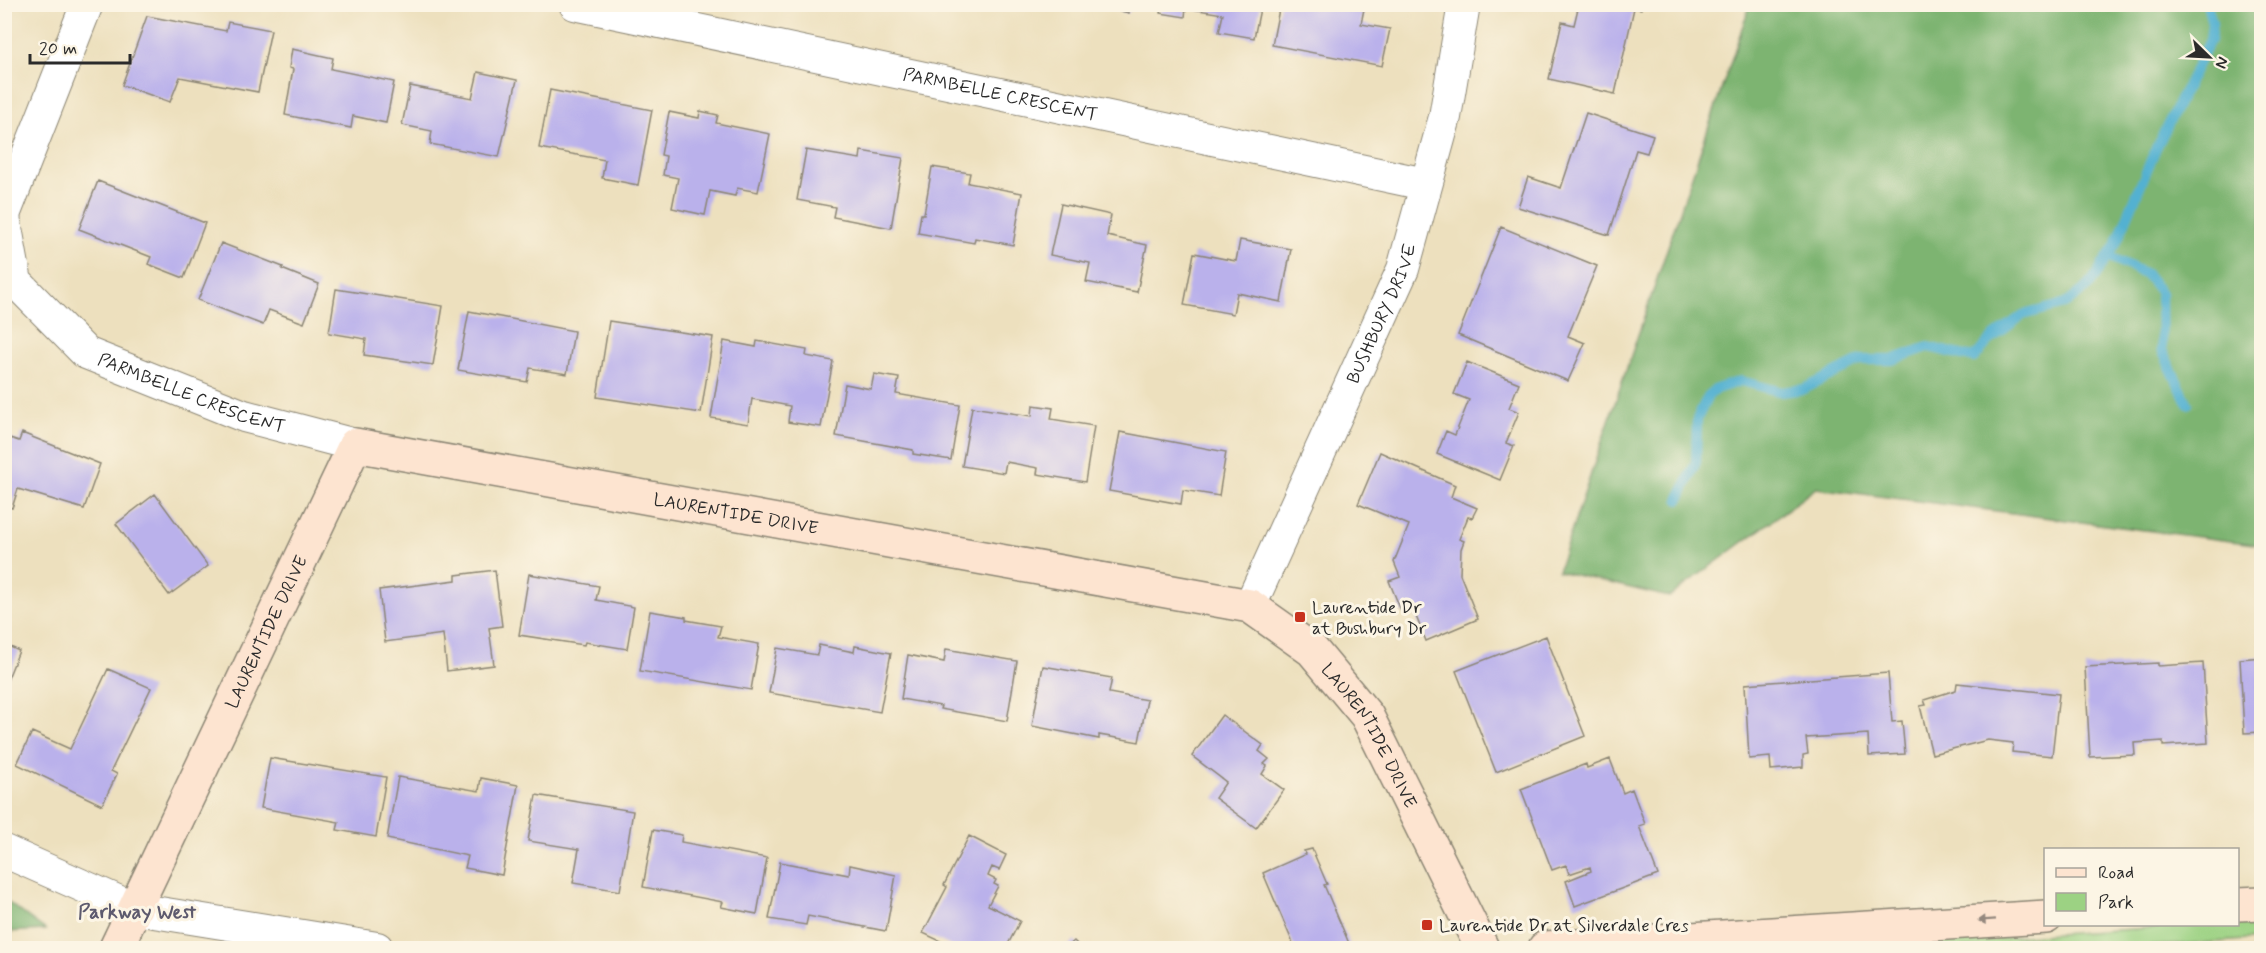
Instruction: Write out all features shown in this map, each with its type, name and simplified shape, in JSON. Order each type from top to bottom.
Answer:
[{"type":"street","name":"PARMBELLE CRESCENT","points":[[87,4],[4,216],[16,282],[86,353],[244,416],[355,445]]},
{"type":"street","name":"PARMBELLE CRESCENT","points":[[575,4],[1425,183]]},
{"type":"street","name":"BUSHBURY DRIVE","points":[[1250,606],[1403,269],[1445,117],[1464,4]]},
{"type":"street","name":"LAURENTIDE DRIVE","points":[[116,948],[355,445],[1250,606],[1312,650],[1366,716],[1482,948]]},
{"type":"street","points":[[4,852],[135,909],[377,948]]},
{"type":"street","points":[[2239,904],[2262,903]]},
{"type":"street","points":[[1545,948],[2044,916]]},
{"type":"green space","points":[[1750,5],[2261,5],[2261,545],[1816,488],[1669,597],[1558,571]]},
{"type":"green space","points":[[5,900],[46,930],[5,932]]},
{"type":"green space","points":[[2261,920],[2261,939],[2125,948],[1844,948],[2179,926],[2239,926],[2239,921]]},
{"type":"building","points":[[1093,4],[1131,4],[1129,13]]},
{"type":"building","points":[[1162,4],[1261,4],[1254,38],[1219,32],[1223,14],[1186,8],[1185,17],[1160,13]]},
{"type":"building","points":[[1280,4],[1365,4],[1361,24],[1390,29],[1382,66],[1272,45]]},
{"type":"building","points":[[1579,4],[1643,4],[1641,9],[1634,8],[1615,94],[1549,79],[1562,22],[1574,25]]},
{"type":"building","points":[[147,16],[226,31],[228,22],[271,30],[258,92],[180,77],[170,102],[122,85]]},
{"type":"building","points":[[292,49],[333,58],[331,69],[394,82],[386,123],[353,116],[351,128],[285,115],[293,69],[289,68]]},
{"type":"building","points":[[478,72],[517,80],[499,157],[430,144],[432,131],[402,125],[410,86],[472,98]]},
{"type":"building","points":[[550,90],[652,110],[638,185],[602,178],[605,160],[539,148]]},
{"type":"building","points":[[700,111],[718,115],[716,123],[770,134],[758,192],[737,188],[735,196],[710,191],[705,215],[672,208],[678,178],[663,175],[666,156],[661,155],[669,112],[699,118]]},
{"type":"building","points":[[1586,113],[1653,135],[1647,153],[1636,150],[1609,235],[1518,207],[1528,177],[1561,188]]},
{"type":"building","points":[[806,150],[860,159],[861,151],[903,158],[891,228],[833,217],[835,207],[797,200]]},
{"type":"building","points":[[932,167],[970,173],[968,183],[1022,193],[1013,245],[975,238],[974,243],[918,233],[921,214],[924,214]]},
{"type":"building","points":[[98,181],[205,223],[184,278],[148,264],[151,257],[79,229]]},
{"type":"building","points":[[1061,204],[1111,215],[1107,236],[1147,245],[1137,292],[1086,282],[1090,263],[1050,255]]},
{"type":"building","points":[[1501,227],[1597,266],[1568,336],[1585,343],[1568,381],[1458,335]]},
{"type":"building","points":[[1240,240],[1291,249],[1281,302],[1237,293],[1233,314],[1184,305],[1194,253],[1236,261]]},
{"type":"building","points":[[221,243],[319,284],[304,323],[269,310],[263,325],[198,300]]},
{"type":"building","points":[[336,289],[443,306],[433,365],[364,355],[366,339],[329,333]]},
{"type":"building","points":[[469,311],[574,331],[567,374],[530,368],[527,382],[458,370]]},
{"type":"building","points":[[609,321],[713,337],[701,413],[597,397]]},
{"type":"building","points":[[724,341],[756,347],[757,341],[807,350],[806,356],[833,361],[821,427],[788,422],[790,406],[752,399],[748,424],[711,418]]},
{"type":"building","points":[[1467,362],[1519,383],[1509,408],[1519,412],[1506,443],[1514,446],[1500,480],[1437,454],[1446,431],[1455,435],[1469,400],[1454,394]]},
{"type":"building","points":[[874,374],[899,378],[896,394],[960,405],[951,460],[913,454],[913,450],[836,436],[845,384],[871,389]]},
{"type":"building","points":[[1033,405],[1053,408],[1051,419],[1094,426],[1085,482],[1037,474],[1038,468],[1006,462],[1004,473],[962,466],[972,407],[1032,416]]},
{"type":"building","points":[[1120,432],[1226,452],[1219,496],[1183,490],[1181,504],[1109,491]]},
{"type":"building","points":[[22,433],[100,464],[84,509],[18,489],[12,508],[4,506],[4,436],[19,441]]},
{"type":"building","points":[[1380,452],[1455,485],[1451,497],[1477,508],[1472,518],[1468,517],[1459,539],[1464,541],[1461,549],[1460,574],[1478,619],[1426,641],[1413,609],[1402,613],[1389,581],[1400,577],[1394,562],[1409,525],[1358,504]]},
{"type":"building","points":[[155,494],[208,566],[169,595],[116,524]]},
{"type":"building","points":[[495,570],[502,626],[489,628],[494,665],[447,671],[443,634],[385,642],[379,590],[456,580],[456,575]]},
{"type":"building","points":[[529,574],[599,586],[596,600],[634,607],[627,649],[519,635]]},
{"type":"building","points":[[650,611],[721,626],[718,637],[759,644],[751,690],[640,671]]},
{"type":"building","points":[[1546,636],[1585,736],[1496,772],[1456,671]]},
{"type":"building","points":[[4,644],[19,651],[4,688]]},
{"type":"building","points":[[819,645],[854,652],[855,646],[891,653],[880,712],[769,693],[777,648],[817,655]]},
{"type":"building","points":[[946,649],[1017,661],[1007,721],[940,709],[941,706],[901,699],[908,655],[944,662]]},
{"type":"building","points":[[2262,657],[2262,732],[2244,733],[2240,659]]},
{"type":"building","points":[[2158,663],[2158,666],[2203,663],[2208,743],[2163,746],[2163,741],[2134,743],[2135,755],[2090,757],[2085,667]]},
{"type":"building","points":[[1043,666],[1112,678],[1109,693],[1147,700],[1139,742],[1099,735],[1099,739],[1032,726]]},
{"type":"building","points":[[108,669],[151,688],[111,771],[117,774],[102,805],[17,764],[32,732],[70,749]]},
{"type":"building","points":[[1888,673],[1892,722],[1902,721],[1905,754],[1869,756],[1868,734],[1806,738],[1808,754],[1803,755],[1803,767],[1771,770],[1770,757],[1749,759],[1745,684]]},
{"type":"building","points":[[1957,683],[2059,694],[2052,756],[2012,752],[2013,743],[1988,740],[1932,754],[1920,706],[1926,705],[1924,700],[1956,690]]},
{"type":"building","points":[[1222,715],[1263,745],[1259,751],[1269,759],[1264,764],[1267,766],[1262,774],[1284,790],[1256,828],[1215,798],[1226,782],[1192,756]]},
{"type":"building","points":[[270,758],[386,777],[376,837],[337,830],[339,822],[261,808]]},
{"type":"building","points":[[1610,759],[1623,793],[1632,789],[1645,824],[1639,826],[1658,875],[1575,906],[1566,881],[1591,871],[1590,867],[1569,874],[1566,865],[1552,870],[1521,789],[1586,764],[1587,768]]},
{"type":"building","points":[[398,777],[479,791],[481,778],[518,785],[502,875],[465,868],[468,856],[387,839]]},
{"type":"building","points":[[536,795],[633,811],[620,891],[573,883],[579,849],[528,841]]},
{"type":"building","points":[[653,830],[682,835],[681,842],[767,858],[757,914],[721,907],[723,902],[643,887]]},
{"type":"building","points":[[969,836],[1006,855],[999,870],[992,867],[988,876],[996,880],[994,884],[998,886],[988,905],[1020,921],[1006,948],[955,948],[923,933],[947,887],[944,885]]},
{"type":"building","points":[[1312,849],[1327,884],[1324,885],[1351,948],[1295,948],[1263,873],[1306,854],[1304,851]]},
{"type":"building","points":[[780,862],[849,875],[850,865],[896,875],[886,931],[808,916],[806,925],[769,919]]},
{"type":"building","points":[[1074,941],[1081,948],[1066,948]]},
{"type":"waterway","points":[[1679,500],[1696,462],[1697,419],[1708,396],[1716,389],[1741,381],[1782,392],[1804,389],[1861,360],[1892,360],[1928,347],[1974,358],[1991,339],[2023,315],[2065,304],[2089,286],[2116,244],[2156,148],[2210,40],[2212,23],[2207,4]]},
{"type":"waterway","points":[[2110,257],[2146,274],[2161,293],[2162,350],[2188,404]]},
{"type":"place","name":"Laurentide Dr at Bushbury Dr","points":[[1300,617]]},
{"type":"place","name":"Laurentide Dr at Silverdale Cres","points":[[1427,925]]},
{"type":"district","name":"Parkway West","points":[[137,911]]}]
